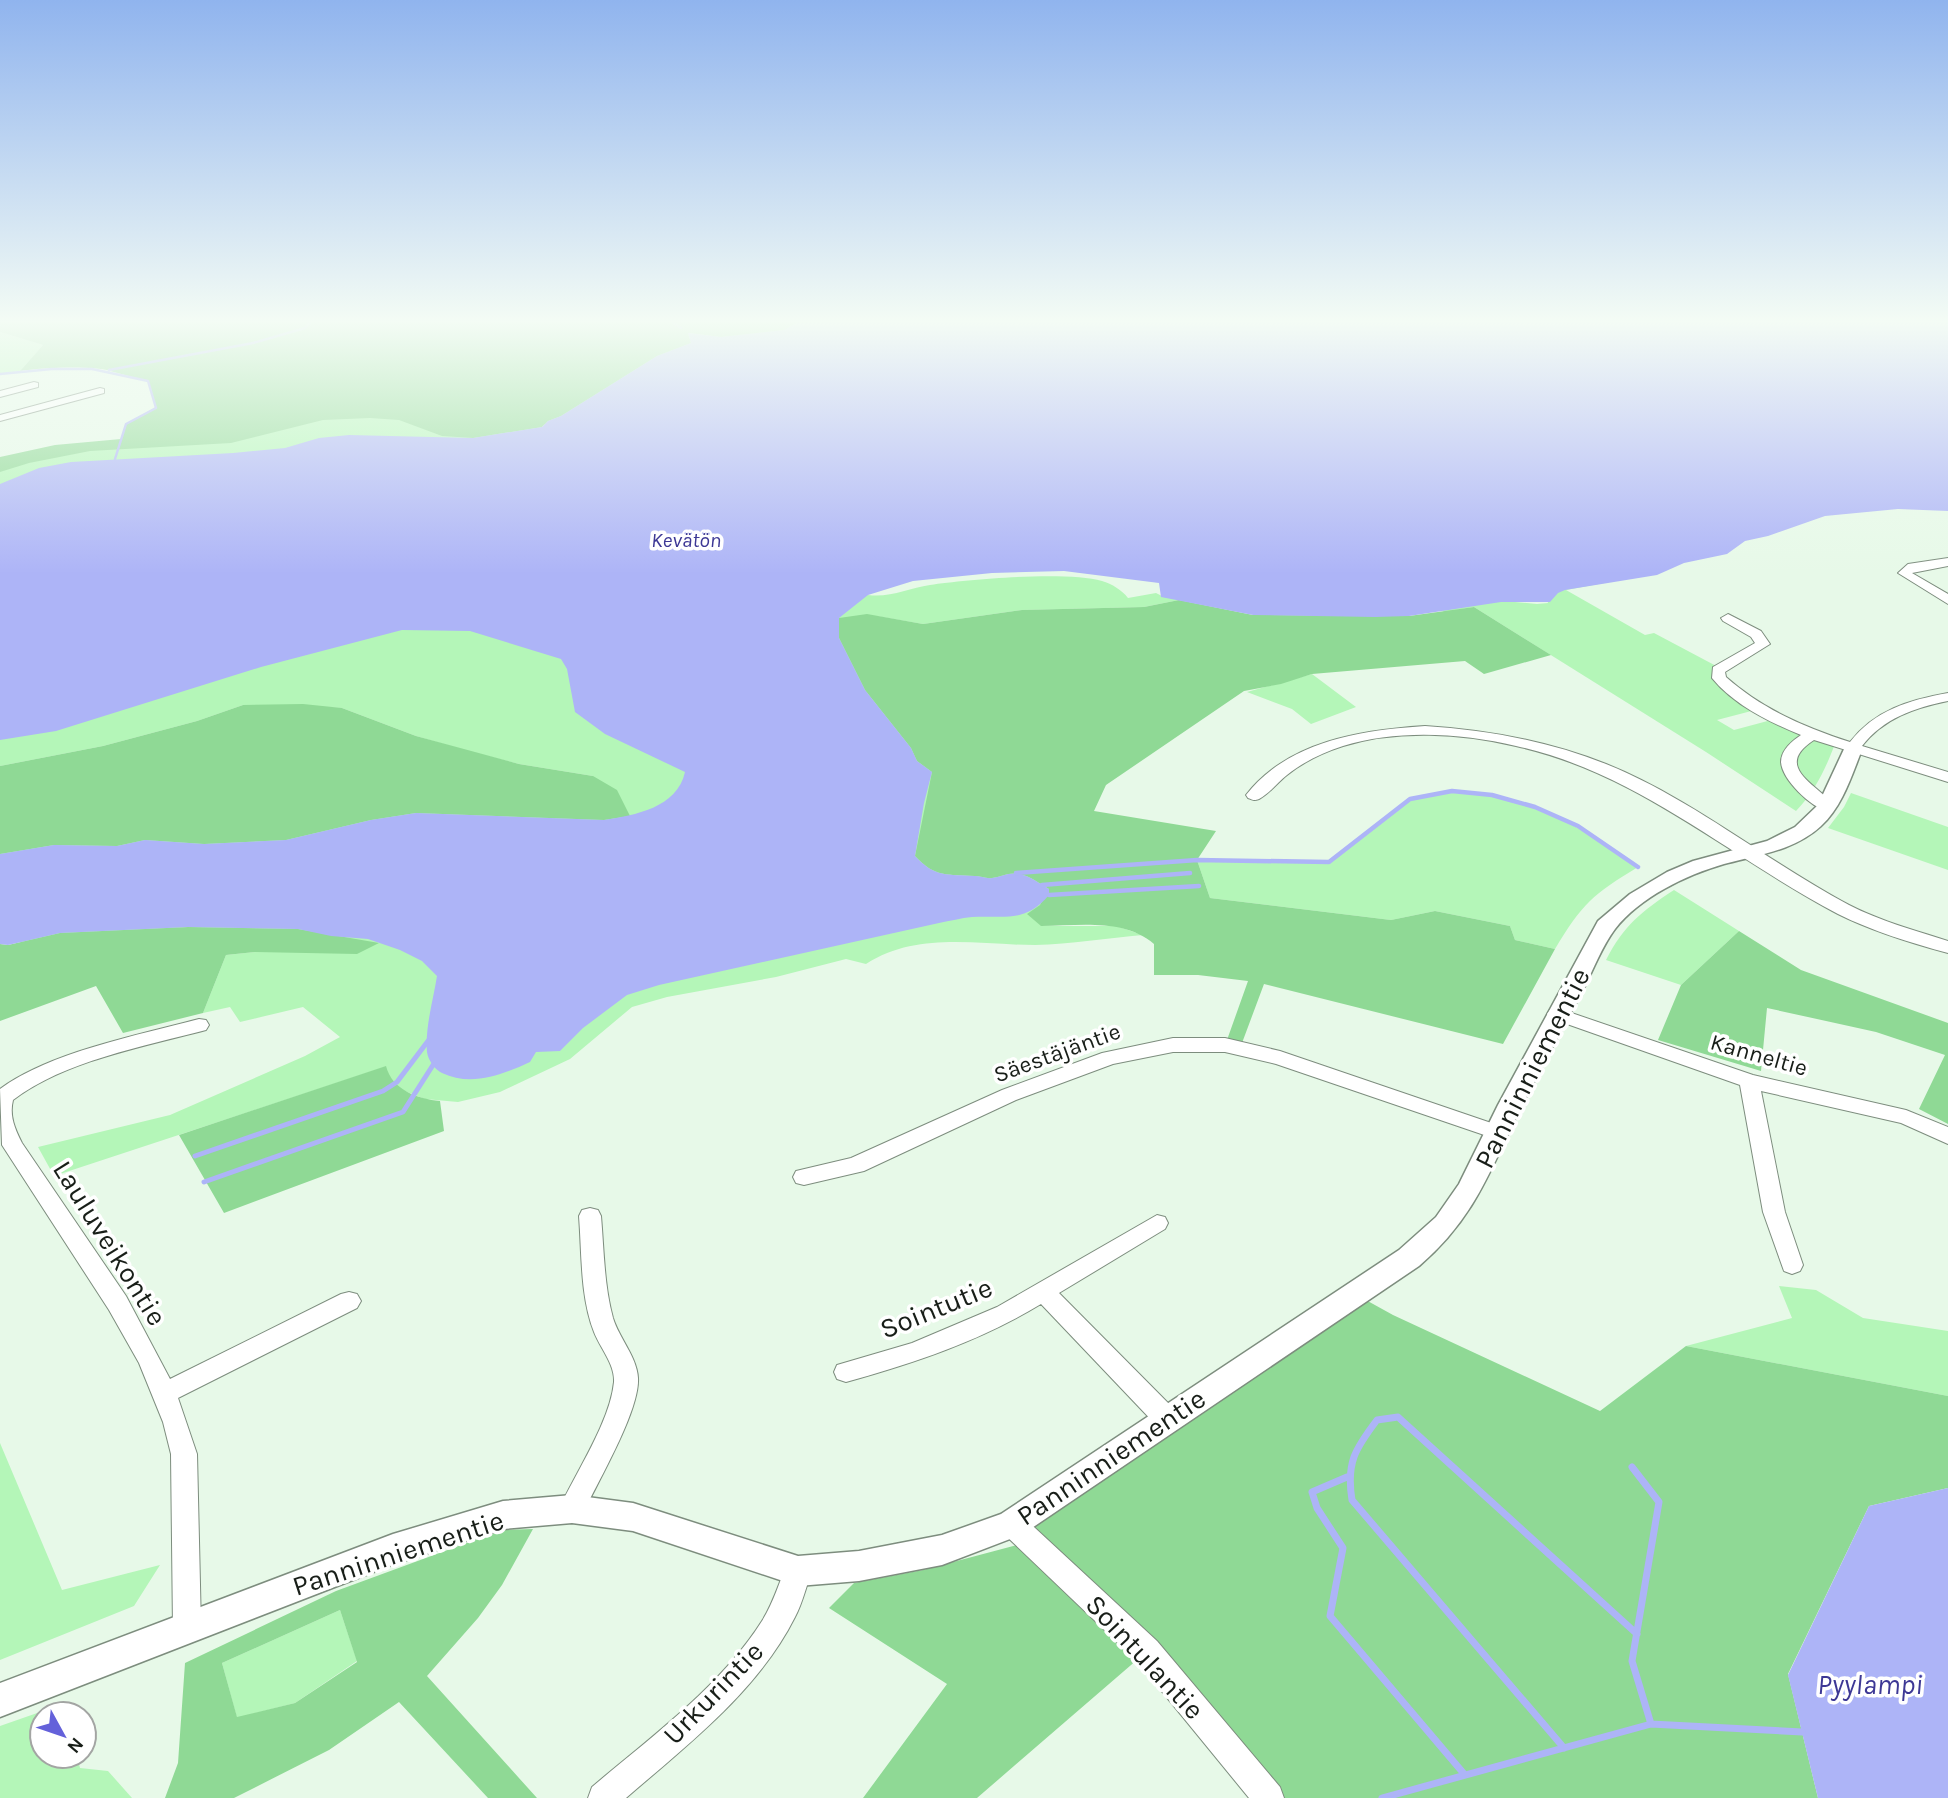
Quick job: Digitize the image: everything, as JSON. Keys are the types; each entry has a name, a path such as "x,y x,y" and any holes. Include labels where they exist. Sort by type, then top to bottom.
{"street":[{"path":"0,418 45,406"},
{"path":"1948,562 1912,566 1904,573 1948,600"},
{"path":"1728,618 1755,634 1763,644 1718,670 1719,678 1775,719 1813,734 1948,777"},
{"name":"Panninniementie","path":"0,1700 393,1549 503,1515 572,1509 633,1517 798,1571 859,1566 942,1550 1012,1524 1422,1248 1447,1225 1465,1200 1496,1132 1557,1014 1606,926 1623,907 1657,885 1700,865 1776,845 1814,823 1827,806 1854,747 1869,728 1904,707 1948,697"},
{"path":"1254,795 1301,758 1342,743 1383,734 1419,730 1470,733 1534,746 1603,769 1664,798 1845,911 1948,947"},
{"path":"1813,734 1793,747 1788,759 1790,772 1827,806"},
{"name":"Kanneltie","path":"1557,1014 1749,1081 1906,1117 1948,1136"},
{"name":"Lauluveikontie","path":"187,1628 184,1454 165,1393 97,1268 13,1145 2,1122 1,1106 6,1094 56,1069 199,1025"},
{"name":"Säestäjäntie","path":"804,1177 856,1165 1009,1095 1110,1058 1136,1050 1173,1045 1225,1045 1280,1058 1496,1132"},
{"path":"1749,1081 1774,1212 1792,1265"},
{"path":"572,1509 617,1410 626,1380 622,1363 605,1329 598,1296 590,1216"},
{"name":"Sointutie","path":"846,1372 904,1356 973,1329 1044,1292 1157,1223"},
{"path":"1044,1292 1167,1419"},
{"path":"165,1393 349,1301"},
{"name":"Sointulantie","path":"1012,1524 1147,1651 1269,1798"},
{"name":"Urkurintie","path":"603,1798 686,1724 751,1660 786,1606 798,1571"}],"green space":[{"path":"175,406 597,406 540,426 868,595 892,594 922,586 992,578 1042,576 1102,581 1123,592 1128,598 1156,593 1162,596 1216,582 1179,600 1144,607 1022,610 923,624 876,616 1118,725 1041,926 1116,926 1143,935 1035,945 927,943 906,947 866,964 846,959 776,977 667,997 632,1007 570,1059 500,1092 458,1102 425,1099 402,1090 388,1075 385,1067 54,1176 38,1147 170,1115 305,1056 340,1037 303,1007 240,1022 230,1007 203,1013 226,955 255,952 188,927 0,944 0,850 593,776 519,764 464,750 416,736 342,708 243,705 197,721 103,746 0,766 0,469 85,450 129,447"},
{"path":"577,406 542,427 473,438 442,436 399,420 323,420 231,443 90,451 29,463 0,472 0,457 55,445 121,439 126,424 156,407"},
{"path":"1637,577 1566,590 1645,635 1654,633 1720,668 1718,670 1759,709 1717,720 1734,730 1775,719 1836,741 1820,778 1796,811 1474,607 1444,612 1426,594 1537,604 1548,603 1544,590"},
{"path":"1179,600 1253,615 1409,616 1474,607 1551,655 1484,674 1465,661 1312,674 1281,684 1244,691 1106,785 1094,811 1216,831 1197,860 1210,898 1391,920 1435,911 1510,926 1515,940 1555,949 1503,1044 1264,984 1242,1043 1227,1040 1248,981 1198,975 1154,975 1154,944 1129,930 1100,925 1041,926 1027,914 1040,905 1049,889 1031,878 1015,874 990,878 942,874 929,868 915,856 932,772 917,761 911,748 865,690 839,638 839,618 867,614 923,624 1022,610 1144,607"},
{"path":"1312,674 1356,707 1311,724 1292,709 1247,692"},
{"path":"303,704 342,708 416,736 519,764 593,776 617,790 630,816 604,820 416,813 371,820 286,840 204,844 145,840 117,846 54,845 0,854 0,766 103,746 197,721 243,705"},
{"path":"1452,791 1505,799 1551,814 1638,867 1590,901 1555,949 1515,940 1510,926 1435,911 1391,920 1210,898 1197,860 1329,862 1410,799"},
{"path":"1851,793 1948,827 1948,870 1828,828"},
{"path":"1674,890 1739,931 1681,985 1606,960 1620,937 1635,920"},
{"path":"188,927 298,929 379,943 357,954 255,952 226,955 203,1013 123,1033 96,986 0,1021 0,944 8,945 60,933"},
{"path":"1739,931 1801,970 1948,1023 1948,1124 1919,1109 1945,1055 1876,1032 1767,1008 1761,1071 1658,1040 1681,985"},
{"path":"386,1066 394,1081 407,1092 440,1101 444,1131 224,1213 179,1135"},
{"path":"1779,1286 1816,1290 1863,1318 1948,1331 1948,1396 1686,1346 1792,1318"},
{"path":"1355,1294 1393,1315 1600,1411 1686,1346 1948,1396 1948,1488 1869,1506 1788,1674 1818,1798 1269,1798 1012,1524"},
{"path":"0,1443 62,1590 160,1565 134,1606 0,1660"},
{"path":"533,1529 502,1585 478,1618 427,1676 537,1798 488,1798 399,1702 329,1750 234,1798 165,1798 178,1763 185,1663 336,1591 502,1530","holes":["340,1610 357,1662 295,1703 237,1717 222,1663"]},
{"path":"1017,1545 1138,1659 977,1798 863,1798 947,1684 829,1608 854,1583 923,1570"},
{"path":"340,1610 357,1661 295,1703 237,1718 222,1663"},
{"path":"28,1716 28,1770 108,1771 132,1798 0,1798 0,1726"}],"water":[{"name":"Kevätön","path":"577,406 1948,406 1948,511 1898,509 1825,516 1745,541 1727,554 1684,563 1657,575 1565,590 1550,602 1501,602 1409,616 1253,615 1161,597 1159,583 1064,571 992,573 913,581 868,595 839,618 839,638 865,690 911,748 917,761 932,772 915,856 929,868 942,874 990,878 1023,875 1049,889 1049,895 1031,910 1014,916 956,920 659,985 627,995 583,1028 560,1051 536,1052 530,1062 486,1078 453,1077 434,1067 428,1055 427,1043 437,976 422,961 368,939 331,936 298,929 188,927 60,933 8,945 0,944 0,854 54,845 117,846 145,840 204,844 286,840 371,820 416,813 604,820 653,808 673,794 685,772 605,734 575,712 567,669 561,659 470,631 402,630 261,667 56,731 0,740 0,484 39,468 71,462 285,448 319,438 349,435 473,438 542,427 548,421"},
{"name":"Pyylampi","path":"1948,1488 1948,1798 1818,1798 1788,1675 1869,1506"}],"waterway":[{"path":"115,459 126,424 156,408 155,406"},
{"path":"1016,873 1197,860 1329,862 1410,799 1452,791 1492,795 1535,807 1578,826 1638,867"},
{"path":"1042,885 1190,873"},
{"path":"1049,895 1199,886"},
{"path":"195,1156 383,1091 397,1082 428,1041"},
{"path":"204,1182 403,1112 433,1065"},
{"path":"1564,1748 1352,1500 1351,1466 1358,1448 1377,1420 1398,1417 1637,1634"},
{"path":"1632,1467 1659,1502 1637,1634"},
{"path":"1347,1477 1312,1492 1317,1508 1343,1548 1330,1616 1465,1775"},
{"path":"1637,1634 1632,1661 1651,1724"},
{"path":"1564,1748 1651,1724"},
{"path":"1651,1724 1802,1732"},
{"path":"1382,1798 1564,1748"}]}
